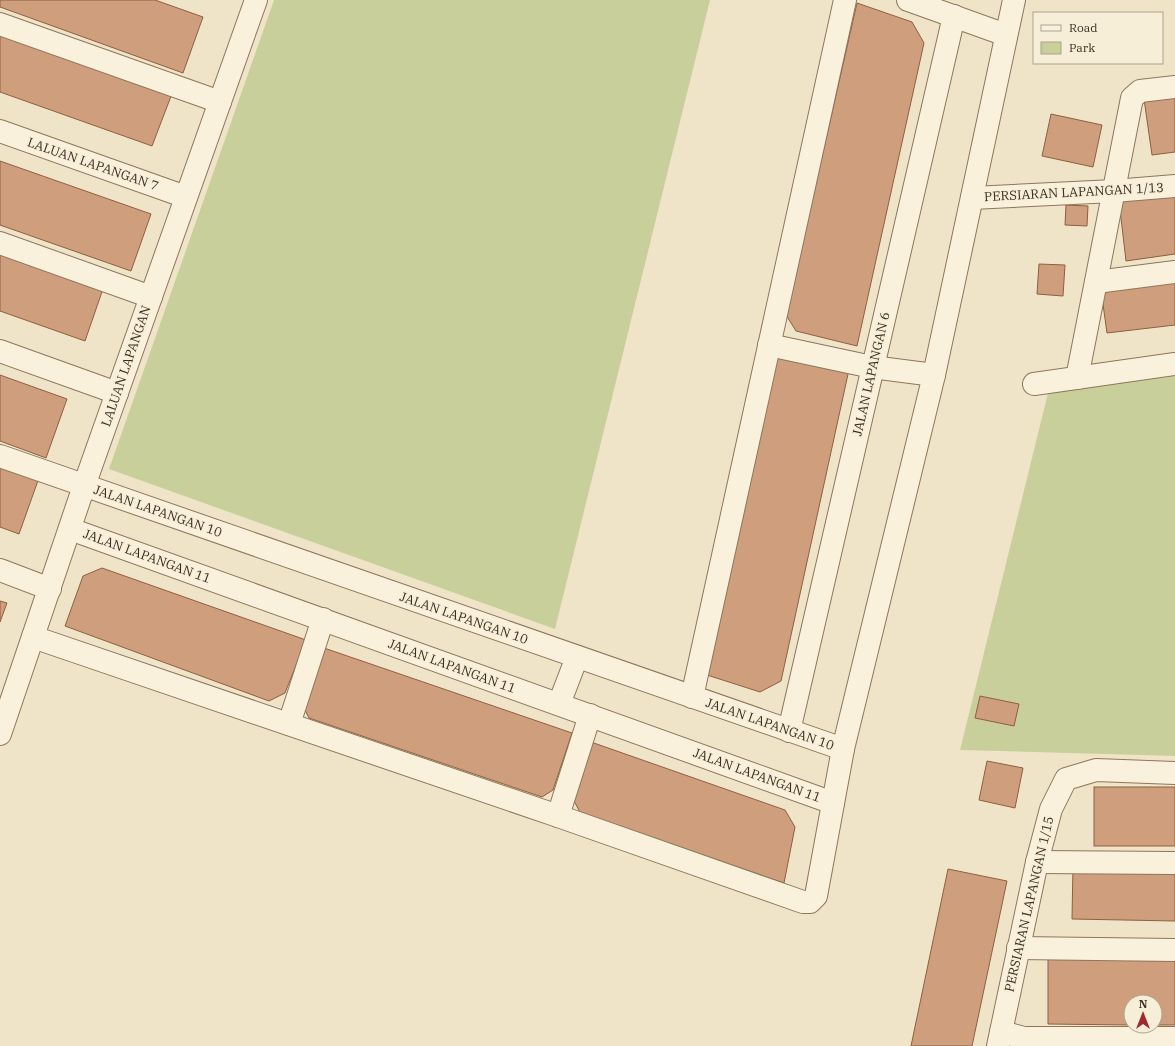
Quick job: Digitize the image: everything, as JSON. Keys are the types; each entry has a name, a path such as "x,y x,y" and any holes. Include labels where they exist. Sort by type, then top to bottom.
{"street":[{"path":"692,697 845,0"},
{"path":"908,0 1006,35"},
{"path":"33,637 558,816 803,902 810,902 816,896 843,749 934,375 1014,0"},
{"name":"LALUAN LAPANGAN","path":"0,734 84,486 220,102 249,2"},
{"name":"JALAN LAPANGAN 6","path":"789,731 954,16"},
{"path":"0,24 220,102"},
{"path":"1077,378 1132,98 1140,91 1175,87"},
{"name":"LALUAN LAPANGAN 7","path":"0,131 186,197"},
{"name":"PERSIARAN LAPANGAN 1/13","path":"972,198 1114,192 1175,186"},
{"path":"0,244 151,297"},
{"path":"1096,282 1175,272"},
{"path":"769,345 872,367 934,375"},
{"path":"0,351 117,393"},
{"path":"1034,384 1175,364"},
{"name":"JALAN LAPANGAN 10","path":"0,456 843,749"},
{"name":"JALAN LAPANGAN 11","path":"70,529 833,802"},
{"path":"0,570 50,589"},
{"path":"289,724 323,619"},
{"path":"559,704 577,657"},
{"path":"558,816 590,715"},
{"name":"PERSIARAN LAPANGAN 1/15","path":"999,1039 1037,862 1051,809 1066,779 1096,770 1175,772"},
{"path":"1037,862 1175,863"},
{"path":"1018,948 1175,950"},
{"path":"999,1039 1175,1038"}],"green space":[{"path":"274,0 710,0 555,629 109,469"},
{"path":"1175,374 1175,756 960,750 1048,393"}],"building":[{"path":"0,0 155,0 203,17 183,73 0,7"},
{"path":"857,3 912,22 924,43 857,346 796,331 786,315"},
{"path":"0,28 173,91 152,146 0,92"},
{"path":"1175,95 1175,152 1152,155 1144,99"},
{"path":"1051,114 1102,125 1093,167 1042,156"},
{"path":"0,161 151,214 131,271 0,225"},
{"path":"1175,193 1175,254 1126,261 1119,201"},
{"path":"1066,205 1088,206 1087,226 1065,225"},
{"path":"0,246 105,283 85,341 0,311"},
{"path":"1039,264 1065,265 1063,296 1037,294"},
{"path":"1175,274 1175,325 1107,333 1100,283"},
{"path":"789,350 850,365 781,681 760,692 707,675 776,358"},
{"path":"0,375 67,399 46,458 0,441"},
{"path":"0,461 40,475 19,534 0,527"},
{"path":"102,568 306,640 285,693 269,701 65,626 83,576"},
{"path":"0,601 7,603 0,622"},
{"path":"324,648 572,733 553,790 542,797 309,718 302,704"},
{"path":"980,696 1019,704 1014,726 975,718"},
{"path":"591,742 785,810 795,827 784,883 581,814 574,801"},
{"path":"987,761 1023,768 1015,808 979,800"},
{"path":"1094,787 1175,787 1175,846 1094,846"},
{"path":"1073,865 1175,866 1175,921 1072,919"},
{"path":"948,869 1007,881 972,1046 911,1046"},
{"path":"1048,959 1175,960 1175,1025 1163,1025 1163,994 1123,994 1123,1025 1048,1024"}]}
